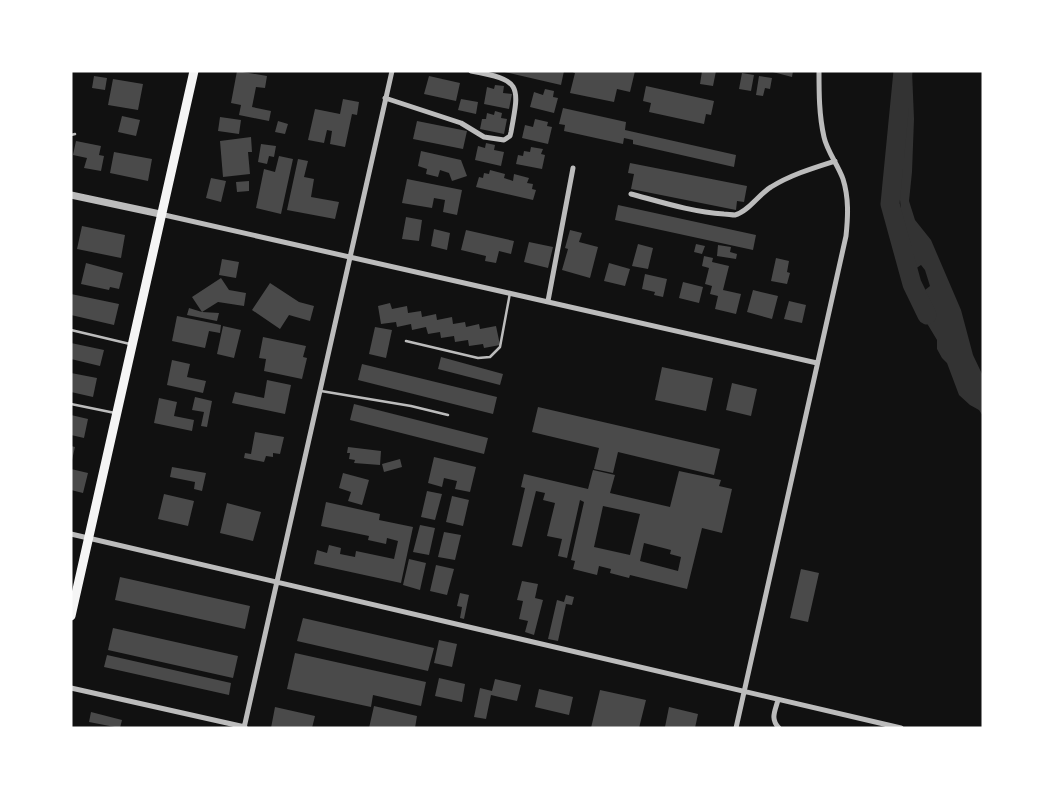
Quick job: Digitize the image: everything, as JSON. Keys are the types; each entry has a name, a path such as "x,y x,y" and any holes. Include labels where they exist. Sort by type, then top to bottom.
{"highway":[{"path":"71,616 160,214 194,71"}],"street":[{"path":"71,688 244,727 392,71"},
{"path":"385,98 461,123 484,136 504,140 510,136 511,132 517,101 514,89 510,82 499,76 472,71"},
{"path":"736,728 846,236 847,195 842,178 824,138 819,105 818,71"},
{"path":"631,194 685,208 735,215 746,209 770,187 804,171 835,161"},
{"path":"548,301 573,168"},
{"path":"71,194 818,363"},
{"path":"71,534 901,728"},
{"path":"778,700 773,715 774,721 779,728"}],"lane":[{"path":"71,135 75,134"},
{"path":"406,341 478,358 490,358 500,347 510,293"},
{"path":"71,330 132,344"},
{"path":"320,391 411,406 448,415"},
{"path":"71,404 116,414"}],"shaded area":[{"path":"899,71 912,71 914,119 909,201 915,220 931,240 961,310 973,355 983,376 983,416 979,410 959,395 947,363 937,349 937,340 916,305 914,296 919,289 925,290 930,286 925,270 921,265 912,271 911,267 903,263 897,246 896,235 902,221 898,179 903,156 904,129 902,114 896,103 893,91"}],"building":[{"path":"237,71 267,76 265,88 256,87 252,107 271,111 269,121 239,115 241,105 231,103"},
{"path":"500,71 564,71 561,85"},
{"path":"570,71 635,71 630,92 617,89 614,102 570,93 575,73"},
{"path":"702,71 716,71 713,86 700,84"},
{"path":"769,71 793,71 792,77"},
{"path":"742,73 754,75 751,91 739,89"},
{"path":"94,76 107,78 105,90 92,88"},
{"path":"429,76 460,83 456,101 424,94"},
{"path":"759,76 772,78 770,89 765,88 763,96 756,95"},
{"path":"113,79 143,84 138,110 108,105"},
{"path":"495,85 504,86 503,93 512,94 509,109 484,104 487,87 494,89"},
{"path":"646,86 714,101 711,115 706,114 704,124 649,112 651,103 643,101"},
{"path":"545,89 554,91 553,97 558,98 554,113 530,107 534,92 543,95"},
{"path":"343,99 359,102 357,115 352,114 345,147 330,144 332,131 327,130 324,143 308,140 315,109 340,114"},
{"path":"461,99 478,102 476,114 458,110"},
{"path":"563,108 626,122 625,130 736,155 734,167 633,144 633,140 624,138 623,144 564,131 565,125 559,124"},
{"path":"495,111 502,113 501,118 507,119 504,134 480,129 482,119 486,119 487,113 494,115"},
{"path":"122,116 140,120 136,136 118,132"},
{"path":"220,117 241,120 239,134 218,131"},
{"path":"535,119 548,122 547,126 552,127 548,144 522,138 525,125 533,127"},
{"path":"278,121 288,124 285,134 275,132"},
{"path":"417,121 467,131 463,149 413,139"},
{"path":"251,137 252,152 248,152 250,174 223,177 220,141"},
{"path":"76,141 101,146 99,155 104,156 101,171 84,168 87,158 73,155"},
{"path":"486,143 495,145 494,150 504,152 501,166 475,160 478,146 485,148"},
{"path":"261,144 276,146 274,157 269,156 267,164 258,162"},
{"path":"531,147 543,149 541,154 545,155 542,169 516,164 518,155 523,156 524,151 530,152"},
{"path":"421,151 461,160 467,176 452,181 449,173 440,170 438,177 426,174 427,169 418,166"},
{"path":"114,152 152,159 148,181 110,173"},
{"path":"279,156 293,159 281,214 256,208 264,169 275,172"},
{"path":"298,159 308,161 304,177 314,179 311,197 339,202 335,219 287,210"},
{"path":"630,163 747,186 744,202 737,201 736,210 631,189 634,174 628,173"},
{"path":"490,170 505,174 504,178 513,181 514,174 529,178 527,183 533,184 532,189 536,190 533,200 476,187 479,177 483,178 484,173 489,174"},
{"path":"211,178 226,181 221,202 206,198"},
{"path":"407,179 462,190 457,215 443,212 445,200 434,198 432,208 402,203"},
{"path":"249,181 249,191 237,192 236,182"},
{"path":"618,205 756,235 753,250 615,220"},
{"path":"406,217 422,220 419,241 402,239"},
{"path":"82,226 125,235 121,258 77,249"},
{"path":"434,229 450,233 447,250 431,246"},
{"path":"466,230 514,241 511,254 499,251 496,263 485,261 486,256 461,250"},
{"path":"570,230 582,233 579,242 598,247 590,278 562,270 568,249 565,248"},
{"path":"529,242 553,247 548,268 524,262"},
{"path":"638,244 653,248 648,269 632,266"},
{"path":"696,244 705,246 702,254 694,252"},
{"path":"718,245 731,247 730,252 737,254 736,259 717,256"},
{"path":"704,256 713,258 712,262 729,266 723,290 741,294 736,314 715,309 718,296 710,294 712,286 705,284 709,268 702,266"},
{"path":"776,258 789,261 787,272 790,273 787,284 771,281"},
{"path":"222,259 239,262 236,278 219,275"},
{"path":"86,263 123,273 119,289 110,287 109,290 81,284"},
{"path":"609,263 630,269 625,286 604,281"},
{"path":"645,274 667,279 663,297 654,295 655,292 642,289"},
{"path":"221,278 229,290 246,293 244,306 218,302 202,312 192,297"},
{"path":"683,282 703,287 699,303 679,298"},
{"path":"270,283 299,302 314,306 310,321 289,315 280,329 252,310"},
{"path":"753,290 778,296 772,319 747,312"},
{"path":"71,294 119,304 114,325 71,315"},
{"path":"789,301 806,305 802,323 784,319"},
{"path":"390,303 392,309 407,306 408,313 421,311 422,317 436,314 437,320 452,317 453,324 465,322 466,327 479,324 480,329 496,326 500,345 484,348 483,344 469,346 468,340 455,342 454,336 441,338 440,332 428,334 426,327 412,330 411,324 397,327 396,322 381,324 378,306"},
{"path":"189,308 202,312 219,313 217,321 187,315"},
{"path":"177,316 221,325 220,333 209,331 205,348 172,341"},
{"path":"223,326 241,330 234,358 217,354"},
{"path":"375,327 392,330 386,358 369,354"},
{"path":"263,337 306,346 303,357 307,358 302,379 264,371 266,359 259,358"},
{"path":"71,343 104,350 100,366 71,359"},
{"path":"441,357 503,374 500,385 438,369"},
{"path":"172,360 190,364 187,377 206,381 203,393 167,385"},
{"path":"362,364 497,397 493,414 358,380"},
{"path":"662,367 713,378 706,411 655,400"},
{"path":"71,373 97,378 93,397 71,392"},
{"path":"267,380 291,385 285,414 232,403 235,392 264,398"},
{"path":"732,383 757,389 751,416 726,410"},
{"path":"195,397 212,401 207,427 201,426 204,412 192,410"},
{"path":"159,398 177,402 174,416 194,420 192,431 154,423"},
{"path":"354,404 488,438 484,454 350,420"},
{"path":"538,407 720,449 714,475 618,452 613,473 594,469 599,448 532,432"},
{"path":"71,415 88,419 84,438 71,435"},
{"path":"255,432 284,437 280,454 273,453 273,457 266,456 264,462 244,458 245,453 251,454"},
{"path":"71,446 75,447 72,460 71,460"},
{"path":"348,447 381,451 380,465 354,463 355,460 349,459"},
{"path":"434,457 476,467 470,492 455,489 457,481 444,478 442,487 428,483"},
{"path":"400,459 402,467 384,472 382,464"},
{"path":"172,467 206,473 202,491 194,489 195,482 170,477"},
{"path":"71,469 88,473 83,493 71,490"},
{"path":"593,470 615,475 610,493 670,507 679,471 721,480 719,486 732,489 722,533 702,528 687,589 630,575 629,578 610,573 611,569 599,566 597,575 573,569 575,561 571,560 584,502 580,500 567,558 558,556 562,539 547,536 555,503 543,500 545,493 536,491 522,547 512,545 525,488 521,487 524,474 588,489","holes":["603,506 640,514 630,555 594,547","644,543 671,550 670,554 681,557 678,571 640,561"]},
{"path":"343,473 369,480 362,505 348,501 351,492 339,488"},
{"path":"427,491 442,494 435,520 421,517"},
{"path":"164,494 194,501 188,526 158,519"},
{"path":"452,496 469,500 463,526 446,522"},
{"path":"326,502 380,514 379,520 413,527 401,583 314,564 317,550 327,553 329,545 341,548 340,554 355,557 356,551 394,559 398,541 387,538 386,544 368,540 369,536 321,526"},
{"path":"227,503 261,512 253,541 220,533"},
{"path":"420,525 435,528 429,555 413,552"},
{"path":"444,532 461,535 455,560 438,557"},
{"path":"409,559 426,563 420,590 403,585"},
{"path":"436,565 454,569 447,595 430,591"},
{"path":"801,569 819,573 808,622 790,618"},
{"path":"120,577 250,606 245,629 115,600"},
{"path":"522,581 538,584 535,598 543,600 534,635 525,632 528,621 519,619 523,601 517,600"},
{"path":"460,593 469,595 464,619 460,618 462,607 457,606"},
{"path":"566,595 574,597 572,605 566,604 558,641 548,639 557,600 564,602"},
{"path":"303,618 434,648 428,671 297,641"},
{"path":"113,628 238,656 233,678 108,650"},
{"path":"439,640 457,644 452,667 434,663"},
{"path":"295,653 426,682 421,706 373,695 371,707 287,689"},
{"path":"107,655 231,683 229,695 104,667"},
{"path":"439,678 465,684 462,702 435,696"},
{"path":"495,679 521,685 517,701 491,695 486,719 474,717 480,688 492,691"},
{"path":"539,689 573,697 569,715 535,707"},
{"path":"600,690 646,700 639,728 591,728"},
{"path":"374,706 417,716 415,728 369,728"},
{"path":"275,707 315,716 312,728 271,728"},
{"path":"669,707 698,714 695,728 665,727"},
{"path":"91,712 122,720 120,728 89,722"}],"waterway":[{"path":"903,71 890,204 912,284 927,315"}]}
